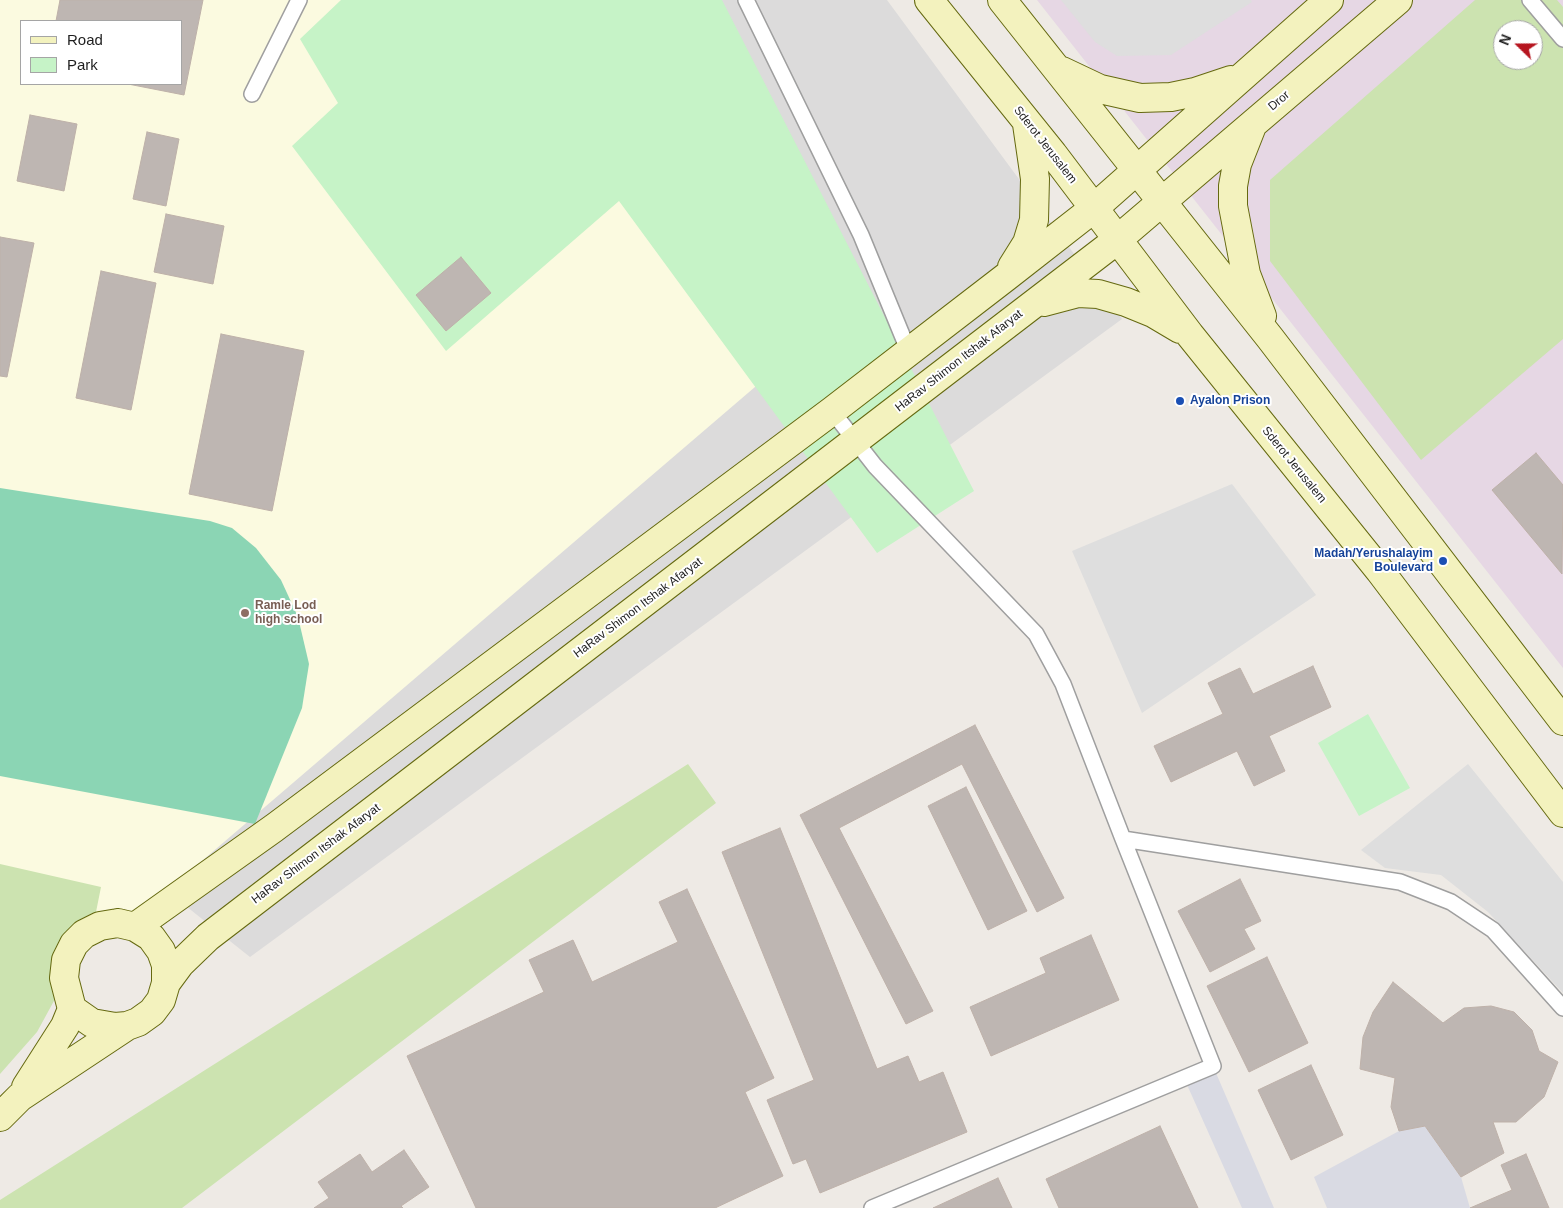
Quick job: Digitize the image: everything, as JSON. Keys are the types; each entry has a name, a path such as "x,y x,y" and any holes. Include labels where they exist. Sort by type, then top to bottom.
{"street":[{"name":"Sderot Jerusalem","path":"929,0 1027,122 1190,335 1380,571 1563,813"},
{"path":"1002,0 1270,338 1563,721"},
{"path":"135,927 274,828 832,411 1006,277 1137,170 1329,0"},
{"name":"Dror","path":"1162,204 1256,120 1398,0"},
{"path":"1055,66 1070,76 1100,89 1140,98 1171,97 1195,92 1231,80 1248,71"},
{"path":"1256,120 1237,164 1233,186 1233,206 1246,274 1270,338"},
{"path":"1006,277 1027,243 1034,220 1035,179 1027,122"},
{"name":"HaRav Shimon Itshak Afaryat","path":"166,983 180,964 208,937 1118,240 1162,204"},
{"path":"1029,308 1078,294 1098,294 1126,302 1152,313 1190,335"},
{"path":"0,1117 20,1097 127,1026 138,1022 153,1010 160,1000 166,983 166,965 161,951 150,937 135,927 118,923 100,926 84,934 74,944 66,960 64,978 72,1009 65,1026 20,1097"},
{"path":"72,1009 92,1023 115,1027 127,1026"}],"lane":[{"path":"252,94 299,0"},
{"path":"746,0 861,235 909,352"},
{"path":"1530,0 1563,39"},
{"path":"832,411 875,466 1036,634 1063,684 1122,839 1213,1066 872,1208"},
{"path":"1122,839 1400,882 1451,902 1493,930 1563,1008"}],"shaded area":[{"name":"Ramle Lod high school","path":"0,0 887,0 1122,319 250,957 70,814"},
{"name":"Ramle Lod high school","path":"0,0 647,0 839,315 140,914 87,915 0,911"},
{"path":"1037,0 1563,0 1563,668"},
{"path":"1061,0 1251,0 1252,2 1171,55 1117,56 1095,42"},
{"path":"1232,484 1316,595 1142,713 1072,551"},
{"path":"1468,764 1563,882 1563,993 1488,912 1441,875 1385,868 1361,850"},
{"path":"1213,1066 1274,1208 1242,1208 1184,1078"},
{"path":"1425,1126 1461,1177 1470,1208 1327,1208 1314,1177 1399,1131"}],"green space":[{"path":"341,0 722,0 974,491 877,553 619,201 446,351 292,146 338,103 300,39"},
{"path":"1475,0 1557,0 1563,7 1563,339 1421,460 1270,261 1270,180"},
{"path":"0,488 210,521 232,528 256,548 281,580 298,617 309,664 302,708 255,824 0,776"},
{"path":"1368,714 1410,788 1359,816 1318,743"},
{"path":"688,764 716,803 182,1208 0,1208 0,1200"},
{"path":"0,864 101,887 96,912 57,947 52,972 55,999 37,1032 0,1074"}],"building":[{"path":"60,0 203,0 184,95 133,85 182,85 182,20 56,20"},
{"path":"30,115 77,124 64,191 17,181"},
{"path":"147,132 179,139 166,206 133,199"},
{"path":"166,214 224,226 213,284 154,272"},
{"path":"0,237 34,243 7,377 0,376"},
{"path":"461,257 491,293 446,331 416,295"},
{"path":"101,271 156,283 131,410 76,398"},
{"path":"221,334 304,351 272,511 189,494"},
{"path":"1536,453 1563,485 1562,574 1492,490"},
{"path":"1313,666 1331,707 1269,736 1285,771 1254,786 1237,751 1171,782 1154,746 1223,714 1208,683 1240,668 1253,694"},
{"path":"975,725 1064,898 1037,912 962,764 839,828 933,1011 906,1024 800,815"},
{"path":"966,787 1027,911 988,930 928,806"},
{"path":"780,828 877,1069 908,1056 919,1082 943,1072 967,1132 820,1193 806,1159 793,1164 767,1100 814,1080 722,852"},
{"path":"1240,879 1261,921 1244,929 1255,949 1210,972 1178,911"},
{"path":"687,889 774,1078 745,1092 783,1176 715,1208 476,1208 407,1056 544,992 529,960 573,940 592,982 678,942 659,902"},
{"path":"1091,935 1119,1000 991,1056 970,1007 1046,973 1040,958"},
{"path":"1267,957 1308,1043 1249,1072 1207,986"},
{"path":"1393,982 1443,1023 1464,1008 1491,1006 1514,1012 1532,1030 1539,1051 1558,1062 1544,1097 1516,1122 1493,1122 1504,1153 1461,1177 1425,1126 1399,1131 1391,1107 1395,1078 1360,1069 1363,1037 1373,1012"},
{"path":"1311,1065 1343,1135 1291,1160 1258,1090"},
{"path":"1160,1126 1198,1208 1059,1208 1046,1179"},
{"path":"404,1150 429,1187 401,1206 403,1208 314,1208 329,1198 318,1182 360,1154 372,1172"},
{"path":"1526,1154 1549,1208 1470,1208 1512,1190 1501,1165"},
{"path":"998,1178 1012,1208 933,1208"}],"place":[{"name":"Ayalon Prison","path":"1180,401"},
{"name":"Madah/Yerushalayim Boulevard","path":"1443,561"},
{"name":"Ramle Lod high school","path":"245,613"}]}
